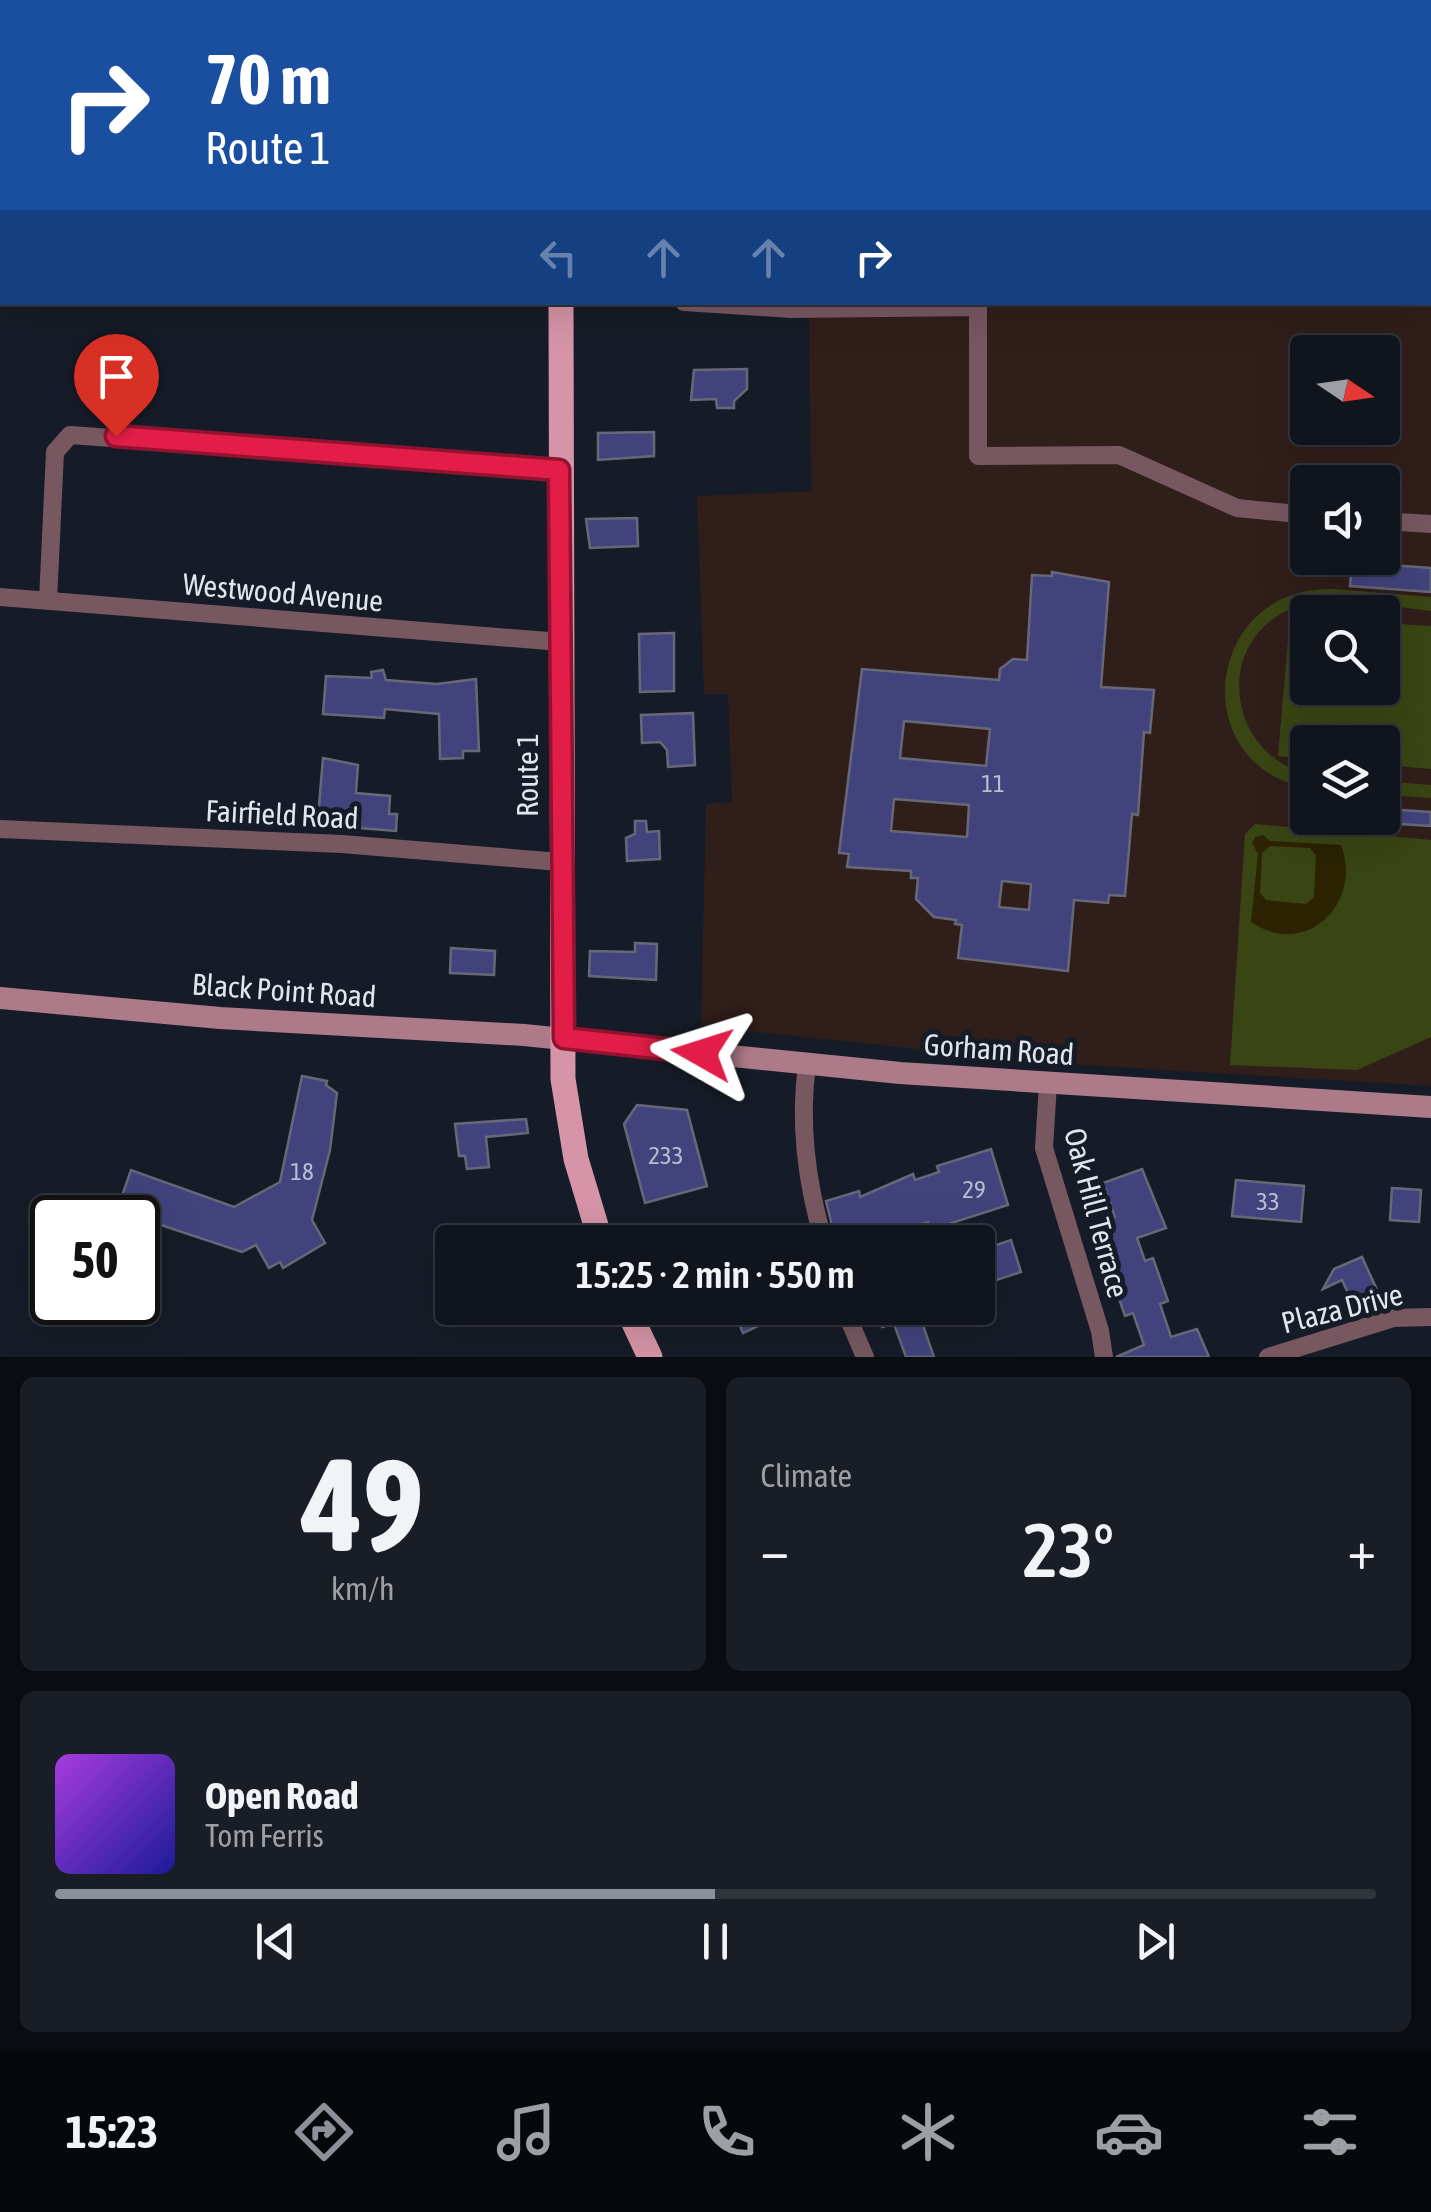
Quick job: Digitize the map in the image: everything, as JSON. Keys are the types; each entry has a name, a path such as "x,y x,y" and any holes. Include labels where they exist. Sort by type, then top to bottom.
{"main road":[{"name":"Route 1","path":"561,305 560,862 566,1107 597,1225"},
{"name":"Black Point Road","path":"0,998 220,1018 564,1038"},
{"name":"Gorham Road","path":"564,1038 1048,1084 1431,1107"},
{"path":"635,1325 650,1357"}],"street":[{"path":"730,305 791,309 941,305"},
{"path":"978,305 978,456 1119,455 1237,508 1290,512"},
{"path":"48,601 54,461 62,439 80,434 559,470"},
{"path":"1400,521 1431,524"},
{"name":"Westwood Avenue","path":"0,597 561,642"},
{"name":"Fairfield Road","path":"0,829 342,844 560,862"},
{"path":"807,1064 802,1104 809,1181 820,1225"},
{"name":"Oak Hill Terrace","path":"1048,1084 1044,1148 1095,1314 1104,1357"},
{"name":"Plaza Drive","path":"1268,1357 1394,1318 1431,1317"},
{"path":"851,1325 865,1357"}],"shaded area":[{"path":"809,305 1431,305 1431,1086 1050,1063 701,1026 706,804 732,802 728,694 704,694 697,496 811,491"}],"green space":[{"path":"1333,589 1431,597 1431,611 1400,607 1400,595 1296,595"},
{"path":"1290,596 1290,610 1267,624 1250,645 1241,669 1240,696 1246,721 1260,744 1290,766 1290,781 1268,772 1241,746 1227,714 1226,678 1236,644 1258,615"},
{"path":"1290,616 1290,705 1400,705 1400,624 1431,626 1431,769 1400,766 1400,725 1290,725 1290,757 1278,756"},
{"path":"1400,782 1431,785 1431,798 1400,796"},
{"path":"1255,824 1290,827 1290,835 1376,835 1431,840 1431,1037 1357,1070 1230,1065 1245,834"}],"sand":[{"path":"1255,837 1341,845 1346,866 1344,886 1325,919 1292,934 1272,932 1251,922 1258,854 1252,843","holes":["1270,846 1310,848 1316,856 1314,897 1306,904 1266,900 1260,893 1262,853"]}],"building":[{"path":"747,369 747,389 734,401 734,408 717,408 716,399 691,400 694,370"},
{"path":"654,432 654,456 598,460 598,433"},
{"path":"637,518 638,546 590,548 586,519"},
{"path":"1400,566 1431,568 1431,592 1350,586 1351,575 1400,575"},
{"path":"1052,572 1109,582 1101,687 1154,690 1150,733 1144,732 1138,815 1132,814 1125,896 1109,895 1108,903 1074,900 1068,971 958,958 962,925 955,924 956,920 934,917 916,899 918,878 911,878 911,871 847,867 849,854 839,853 862,669 999,680 1000,669 1013,659 1027,660 1032,575 1052,576","holes":["904,721 990,729 986,766 900,758","894,799 969,805 967,837 891,831","1002,881 1031,884 1029,910 999,907"]},
{"path":"674,633 674,691 640,692 639,634"},
{"path":"383,670 386,680 437,684 476,679 479,751 463,751 463,758 440,759 439,714 385,709 384,718 323,714 326,676 372,678 371,672"},
{"path":"693,713 695,765 668,767 667,750 660,742 642,743 641,715"},
{"path":"323,758 358,765 356,793 390,796 389,814 397,814 396,831 334,826 334,818 318,817"},
{"path":"1401,810 1431,812 1431,826 1400,824"},
{"path":"635,821 646,821 647,832 659,831 660,859 627,861 626,838 635,834"},
{"path":"635,943 657,944 656,980 589,976 590,951 635,952"},
{"path":"451,948 495,951 494,975 450,973"},
{"path":"302,1076 327,1081 326,1085 337,1093 330,1150 312,1220 325,1243 283,1268 280,1262 269,1268 256,1245 242,1252 160,1225 160,1195 123,1193 131,1170 234,1207 280,1182"},
{"path":"637,1105 687,1110 707,1186 645,1203 624,1124"},
{"path":"526,1119 528,1133 486,1137 489,1167 467,1169 465,1156 459,1156 455,1124"},
{"path":"991,1149 1008,1205 946,1225 832,1225 826,1201 859,1191 860,1197 913,1174 915,1180 939,1172 937,1166"},
{"path":"1142,1169 1166,1228 1137,1238 1145,1261 1153,1258 1168,1301 1160,1304 1171,1337 1197,1329 1209,1357 1116,1357 1144,1345 1133,1313 1125,1316 1110,1273 1118,1271 1107,1238 1096,1241 1091,1226 1115,1217 1103,1183"},
{"path":"1236,1180 1304,1186 1301,1222 1232,1216"},
{"path":"1392,1188 1421,1190 1419,1222 1390,1220"},
{"path":"1011,1240 1021,1272 995,1280 995,1245"},
{"path":"1362,1257 1378,1292 1353,1304 1342,1280 1323,1289 1334,1269"},
{"path":"739,1325 761,1325 743,1333"},
{"path":"894,1325 923,1325 934,1357 906,1357"}],"route":[{"path":"116,436 559,470 564,1038 702,1053"}]}
